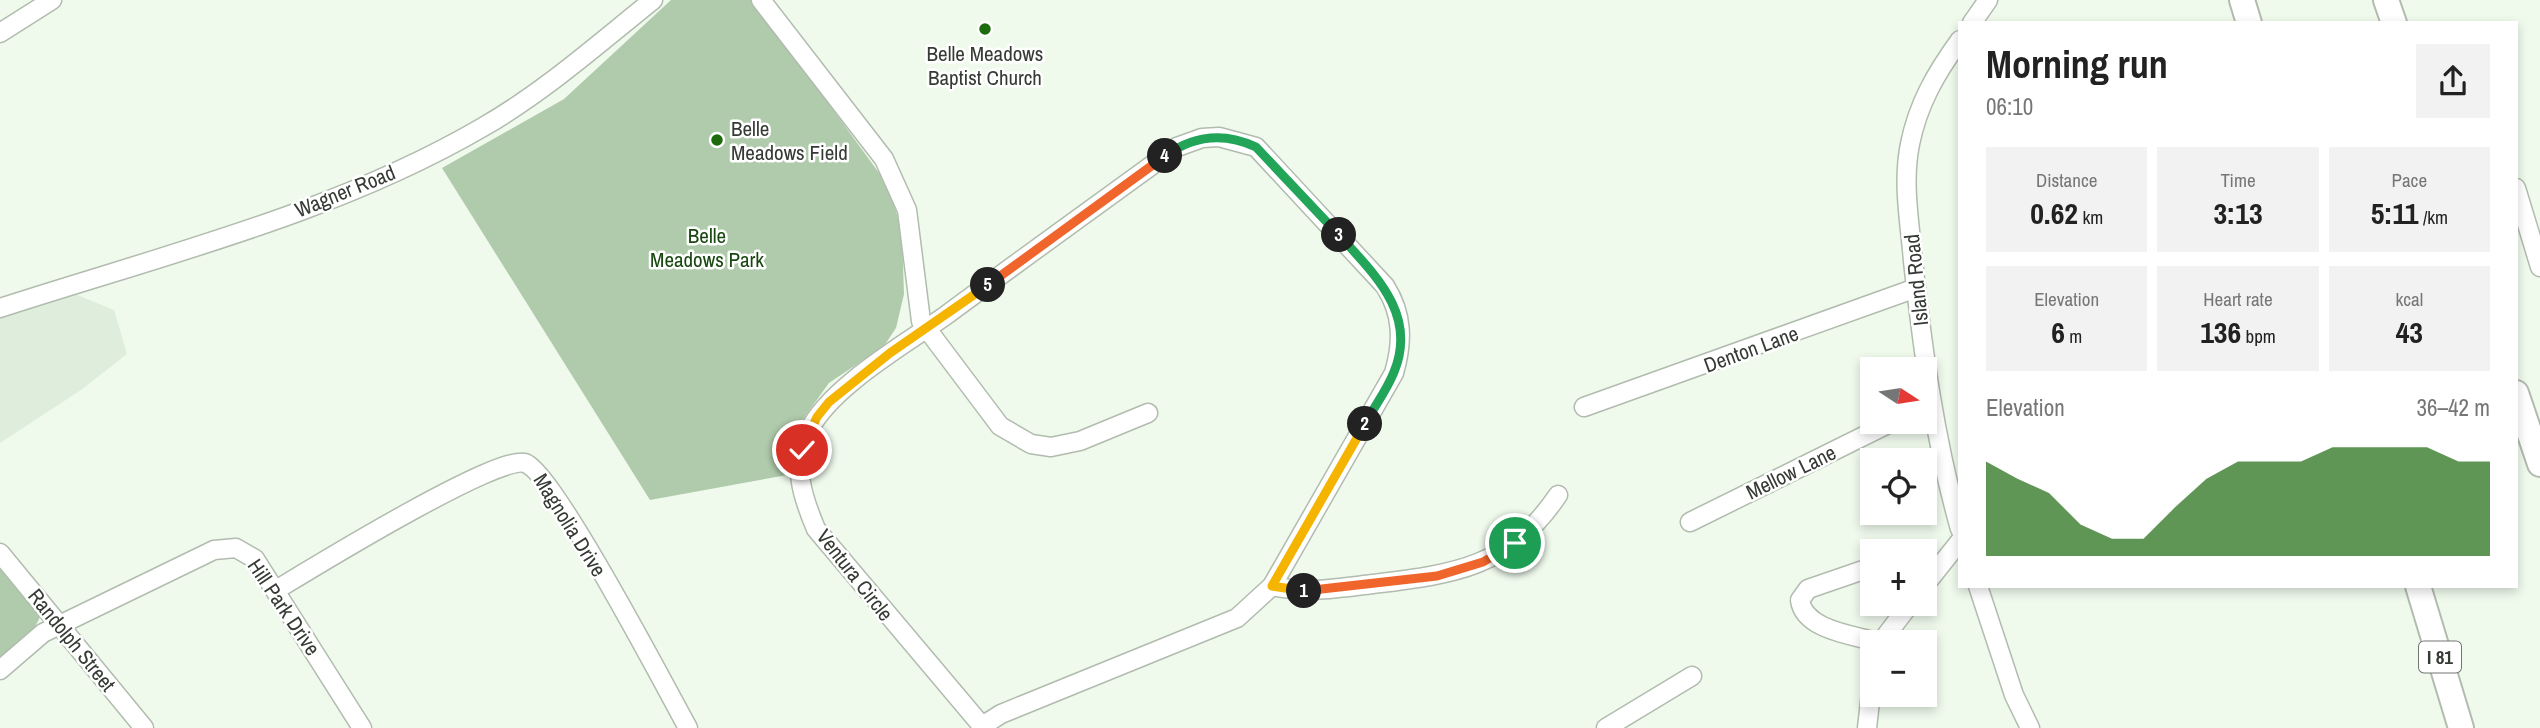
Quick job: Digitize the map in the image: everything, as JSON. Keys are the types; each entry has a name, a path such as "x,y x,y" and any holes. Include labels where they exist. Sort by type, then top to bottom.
{"highway":[{"path":"2242,0 2248,21"},
{"path":"2386,0 2393,21"},
{"path":"2518,399 2540,464"},
{"name":"I 81","path":"2419,588 2461,728"}],"street":[{"path":"0,33 52,0"},
{"name":"Wagner Road","path":"0,308 286,215 400,170 485,127 534,94 653,0"},
{"path":"761,0 884,159 907,210 912,234 918,312 927,329 1000,426 1031,444 1068,445 1148,413"},
{"path":"1973,21 1988,0"},
{"name":"Island Road","path":"1923,357 1906,191 1909,146 1925,94 1958,43"},
{"name":"Ventura Circle","path":"1219,137 1256,147 1385,286 1396,307 1401,335 1394,373 1272,586 1237,618 1001,714 981,727 827,544 807,508 800,485 802,450 817,417 829,402 890,353 1177,147 1202,138 1219,137"},
{"path":"2518,195 2540,267"},
{"name":"Denton Lane","path":"1584,407 1916,288"},
{"name":"Mellow Lane","path":"1690,522 1868,434"},
{"name":"Island Road","path":"1935,434 1958,521"},
{"name":"Magnolia Drive","path":"276,590 469,482 507,463 525,463 542,475 587,547 688,728"},
{"path":"1272,586 1310,591 1437,576 1461,570 1515,543 1539,523 1558,495"},
{"path":"1937,570 1958,544"},
{"name":"Hill Park Drive","path":"0,670 43,633 225,548 236,548 254,559 276,590 362,728"},
{"name":"Randolph Street","path":"0,553 144,728"},
{"path":"1860,571 1808,589 1800,600 1801,608 1825,627 1860,637"},
{"path":"1979,588 2014,695 2030,728"},
{"path":"1889,630 1900,616"},
{"path":"1606,728 1692,676"},
{"path":"1867,728 1869,707"}],"shaded area":[{"path":"75,294 114,310 127,354 81,390 0,443 0,318"}],"green space":[{"name":"Belle Meadows Park","path":"671,0 753,0 890,188 902,234 904,294 896,328 884,346 829,383 803,419 787,475 650,500 442,168 564,99"},
{"path":"0,565 41,615 32,633 0,660"}],"place":[{"name":"Belle Meadows Baptist Church","path":"985,29"},
{"name":"Belle Meadows Field","path":"717,140"}],"route":[{"path":"802,450 817,417 829,402 890,353 1177,147 1202,138 1232,138 1256,147 1385,286 1396,307 1401,335 1394,373 1272,586 1293,591 1310,591 1437,576 1483,562 1515,543"}]}
